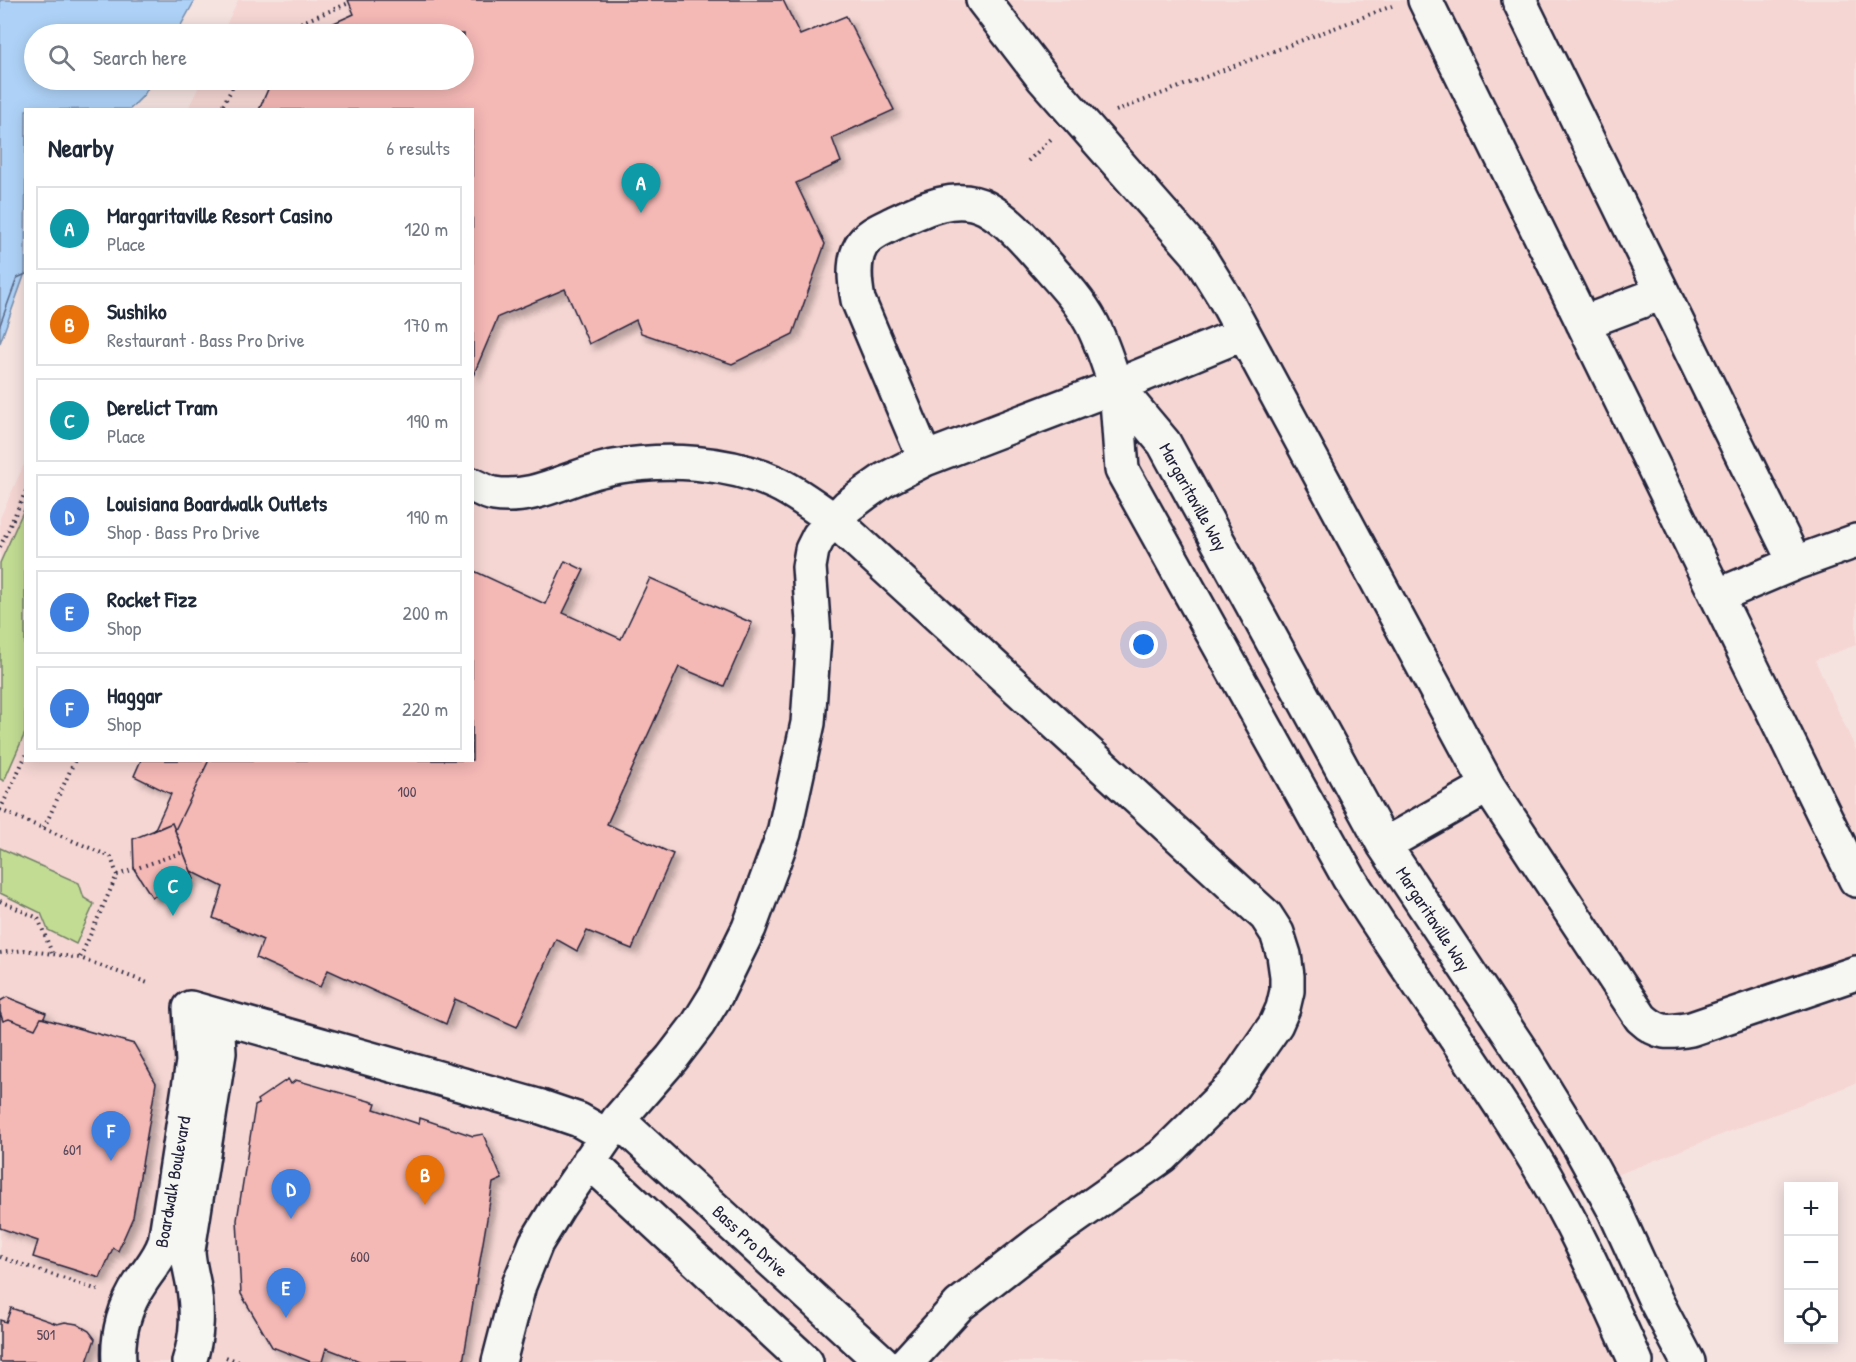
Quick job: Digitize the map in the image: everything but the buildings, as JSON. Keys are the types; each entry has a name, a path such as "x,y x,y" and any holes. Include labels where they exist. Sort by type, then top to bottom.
{"street":[{"path":"983,0 1043,78 1197,253 1223,295 1242,334 1488,786 1641,1018 1650,1027 1660,1032 1691,1029 1856,973"},
{"path":"1519,0 1796,563"},
{"path":"1409,3 1583,323 1856,880"},
{"path":"925,459 858,300 855,268 861,247 869,237 926,208 946,203 974,204 983,206 1012,226 1083,309 1100,340 1116,386 1122,470 1349,878 1389,942 1452,1031 1531,1151 1572,1224 1636,1362"},
{"path":"1583,323 1662,293"},
{"path":"499,1362 527,1261 552,1216 605,1139 698,1024 716,995 749,928 774,865 789,812 808,723 814,636 809,567 812,550 819,536 870,489 925,459 1116,386 1242,334"},
{"name":"Margaritaville Way","path":"1116,386 1164,443 1384,845 1521,1052 1580,1147 1614,1209 1656,1301 1688,1362"},
{"path":"474,486 492,494 513,495 536,492 613,467 663,463 705,464 745,471 778,484 834,520 1266,916 1277,933 1284,955 1287,976 1283,1008 1276,1024 1233,1086 1162,1156 1040,1242 959,1305 907,1362"},
{"path":"1717,596 1856,541"},
{"path":"1384,845 1488,786"},
{"name":"Boardwalk Boulevard","path":"119,1362 118,1344 127,1306 161,1255 165,1242 193,1062 190,1008 211,1015 219,1053 188,1250 198,1323 195,1345 189,1362"},
{"path":"211,1015 541,1107 579,1120 605,1139 806,1362"},
{"name":"Bass Pro Drive","path":"605,1139 882,1362"}],"path":[{"path":"298,24 349,3"},
{"path":"1112,112 1409,3"},
{"path":"221,108 231,90"},
{"path":"1028,160 1058,133"},
{"path":"0,547 24,494"},
{"path":"24,759 0,810 111,857 117,875 80,958"},
{"path":"44,828 74,762"},
{"path":"117,875 183,852"},
{"path":"0,901 38,918 52,953"},
{"path":"0,953 25,950 80,958 148,983"},
{"path":"0,1257 99,1290"},
{"path":"222,1356 239,1362"}],"shaded area":[{"path":"238,0 1856,0 1856,645 1815,660 1856,750 1856,1083 1546,1202 1621,1362 0,1362 0,518 24,464 24,762 474,762 474,108 188,108 197,90 474,90 474,24 227,24"}],"green space":[{"path":"24,509 24,735 4,781 0,779 0,563"},
{"path":"0,848 79,883 84,898 94,904 76,944 48,930 41,913 0,893"}],"water":[{"path":"0,0 195,0 182,24 24,24 24,90 147,90 131,108 24,108 24,276 0,343"}],"place":[{"name":"Margaritaville Resort Casino","path":"641,213"},
{"name":"Derelict Tram","path":"173,916"},
{"name":"Haggar","path":"111,1161"},
{"name":"Sushiko","path":"425,1205"},
{"name":"Louisiana Boardwalk Outlets","path":"291,1219"},
{"name":"Rocket Fizz","path":"286,1318"}]}
